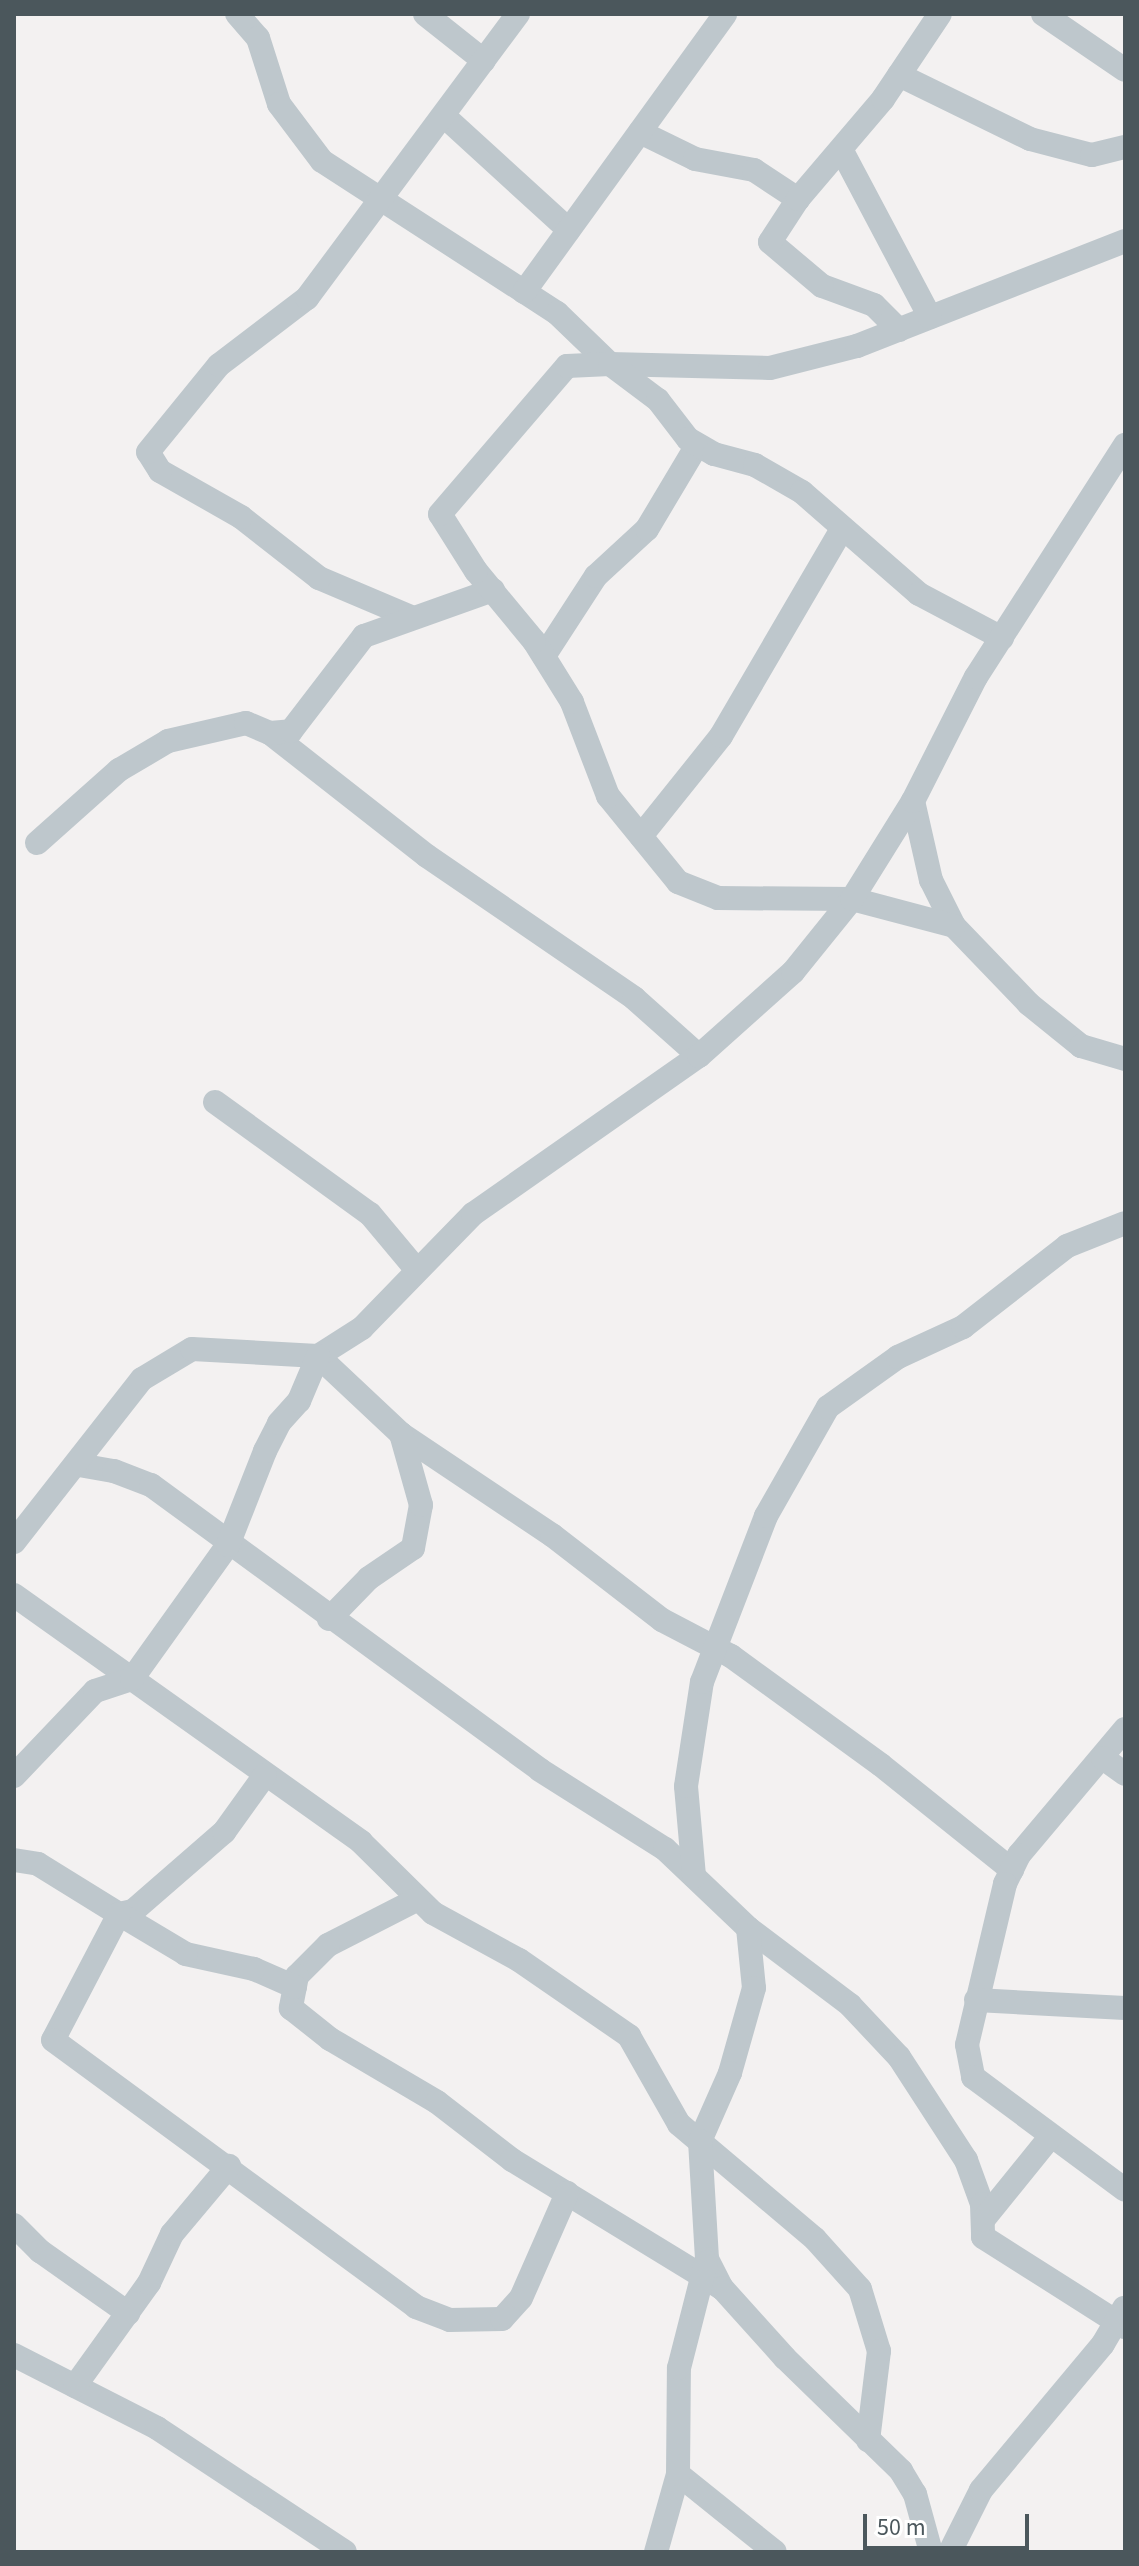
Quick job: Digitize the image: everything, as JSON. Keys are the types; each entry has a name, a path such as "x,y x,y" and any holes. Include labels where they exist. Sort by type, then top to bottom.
{"street":[{"path":"237,14 258,38 279,104 322,161 557,313 610,364 658,400 697,445 755,465 802,492 919,594 1002,638"},
{"path":"425,14 484,61"},
{"path":"411,617 319,578 241,517 160,471 148,452 219,365 307,298 518,14"},
{"path":"899,330 874,305 822,286 770,242 798,199 842,151 899,75 940,14"},
{"path":"1043,14 1125,70"},
{"path":"524,292 723,15"},
{"path":"899,75 1030,139 1092,155 1125,147"},
{"path":"444,116 569,230"},
{"path":"640,132 695,159 754,170 798,199"},
{"path":"842,151 930,317"},
{"path":"954,926 852,899 718,898 678,882 608,796 572,702 544,656 440,514 567,366 610,364 770,368 899,330 1125,241"},
{"path":"544,656 596,576 647,529 697,445"},
{"path":"14,1776 95,1691 132,1679 228,1545 265,1451 279,1423 299,1401 318,1356 362,1328 416,1269 473,1214 699,1056 793,972 852,899 913,801 976,677 1125,445"},
{"path":"641,836 721,736 842,529"},
{"path":"270,733 291,731 364,636 493,590"},
{"path":"37,843 119,770 168,741 246,723 270,733 427,856 634,998 699,1056"},
{"path":"913,801 931,880 954,926 1029,1004 1081,1046 1125,1059"},
{"path":"215,1102 370,1214 416,1269"},
{"path":"694,1876 686,1786 702,1682 766,1516 828,1407 898,1357 963,1327 1067,1246 1125,1223"},
{"path":"14,1542 79,1465 142,1379 192,1349 318,1356 401,1434 540,1526 662,1620 713,1647 881,1765 1012,1870"},
{"path":"329,1619 369,1578 413,1548 421,1505 401,1434"},
{"path":"79,1465 114,1471 151,1485 329,1619 540,1770 665,1849 748,1928 850,2005 899,2057 966,2160 983,2220 983,2237 1122,2317 981,2490 950,2552"},
{"path":"14,1595 361,1842 433,1913 519,1960 629,2036 679,2124 815,2239 860,2289 879,2351 868,2440"},
{"path":"1125,1729 1012,1870 996,1918 992,1957 976,2000 967,2045 973,2077 1125,2190"},
{"path":"1103,1758 1125,1774"},
{"path":"265,1775 224,1832 155,1896 119,1914 53,2040 229,2166 416,2307 450,2320 502,2319 521,2298 567,2193"},
{"path":"14,1860 38,1864 186,1954 254,1969 295,1987"},
{"path":"418,1899 328,1945 297,1976 291,2008 330,2039 437,2102 567,2193 703,2267 901,2471 915,2494 931,2552"},
{"path":"656,2552 678,2474 679,2368 698,2307 703,2267 700,2141 730,2073 754,1988 748,1928"},
{"path":"976,2000 1125,2008"},
{"path":"983,2220 1051,2136"},
{"path":"75,2386 128,2313 172,2234 229,2166"},
{"path":"14,2225 40,2251 128,2313"},
{"path":"14,2355 157,2428 345,2552"},
{"path":"678,2474 775,2552"}]}
